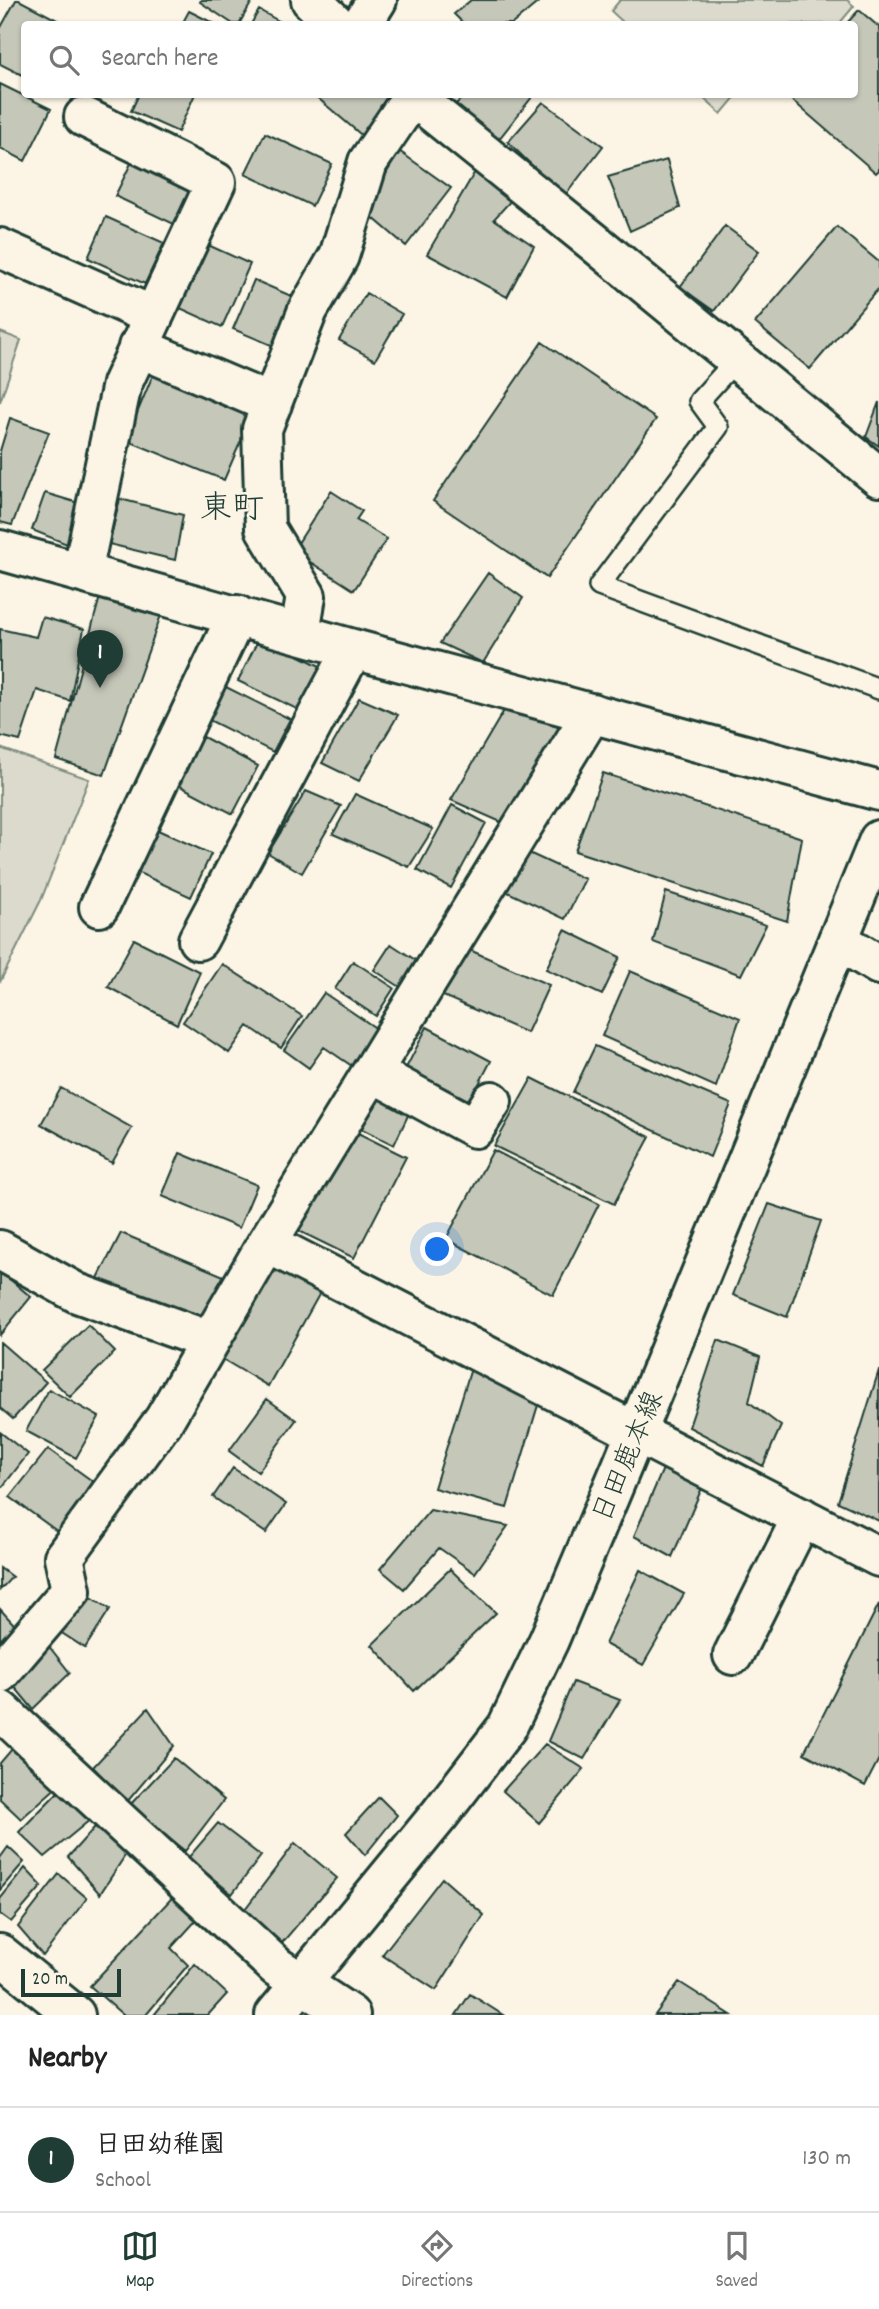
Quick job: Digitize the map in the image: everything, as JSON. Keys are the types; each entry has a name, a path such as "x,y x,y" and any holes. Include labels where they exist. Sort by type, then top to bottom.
{"street":[{"path":"312,0 334,21"},
{"path":"364,21 377,0"},
{"path":"300,632 306,596 265,528 262,429 308,310 339,256 368,162 410,98"},
{"path":"413,98 879,477"},
{"path":"82,572 122,384 216,182 84,117"},
{"path":"0,248 272,404"},
{"path":"0,550 353,649 879,791"},
{"path":"99,907 237,615"},
{"path":"198,940 353,649"},
{"path":"0,1673 71,1590 64,1557 164,1420 267,1243 592,713"},
{"name":"日田鹿本線","path":"275,2015 507,1727 549,1640 879,840"},
{"path":"838,940 879,965"},
{"path":"372,1072 475,1128 492,1101"},
{"path":"267,1243 879,1557"},
{"path":"0,1250 77,1293 210,1341"},
{"path":"733,1655 802,1517"},
{"path":"0,1710 261,1953 350,2015"},
{"path":"0,1954 75,2015"}],"lane":[{"path":"736,359 699,401 718,427 599,586 879,689"}],"shaded area":[{"path":"620,0 847,0 854,6 842,21 622,21 611,11"},
{"path":"703,98 734,98 721,114"},
{"path":"0,332 21,340 0,402"},
{"path":"0,748 89,779 41,900 0,982"}],"building":[{"path":"16,0 59,21 21,21 21,74 0,64 0,29"},
{"path":"253,0 241,21 228,21 200,2"},
{"path":"471,0 541,0 516,21 461,21 454,14"},
{"path":"259,10 279,21 253,21"},
{"path":"859,10 879,27 879,170 876,173 789,98 858,98 858,21 849,21"},
{"path":"189,11 209,21 184,21"},
{"path":"0,84 21,94 21,98 29,98 51,109 25,161 0,148"},
{"path":"137,98 193,98 178,132 131,111"},
{"path":"318,98 392,98 366,139"},
{"path":"462,98 531,98 495,144 454,106"},
{"path":"543,102 603,146 564,197 508,142"},
{"path":"265,133 332,164 312,206 245,174"},
{"path":"399,151 451,188 406,246 365,211"},
{"path":"134,157 197,188 178,226 115,196"},
{"path":"667,160 680,208 630,231 608,177"},
{"path":"476,170 514,197 494,219 534,246 507,297 427,254"},
{"path":"106,217 164,243 145,284 88,258"},
{"path":"725,226 759,251 714,311 680,287"},
{"path":"837,227 879,262 879,288 810,369 755,323"},
{"path":"197,240 250,264 222,327 169,303"},
{"path":"254,280 296,298 276,347 233,329"},
{"path":"366,293 402,314 375,360 339,340"},
{"path":"542,342 656,419 547,578 433,501"},
{"path":"154,372 253,413 224,480 126,440"},
{"path":"879,402 879,446 866,437"},
{"path":"10,418 49,432 12,525 0,522 0,451"},
{"path":"331,491 362,511 356,520 387,539 354,590 293,551"},
{"path":"45,493 85,505 72,546 32,530"},
{"path":"120,499 183,515 175,560 109,544"},
{"path":"488,573 523,598 483,663 440,643"},
{"path":"101,593 161,615 104,775 56,759"},
{"path":"42,617 84,629 70,701 37,690 20,741 0,736 0,629 36,637"},
{"path":"260,636 326,669 301,711 238,681"},
{"path":"216,682 290,719 273,752 199,715"},
{"path":"359,698 398,715 359,781 322,763"},
{"path":"509,702 576,721 510,826 451,800"},
{"path":"192,731 258,766 233,814 167,779"},
{"path":"603,773 802,838 787,921 575,851"},
{"path":"306,791 341,806 302,873 268,853"},
{"path":"355,794 433,829 409,867 333,834"},
{"path":"452,805 486,823 451,888 417,870"},
{"path":"149,826 211,854 191,897 130,869"},
{"path":"516,847 585,879 565,919 497,887"},
{"path":"666,892 766,925 741,975 653,942"},
{"path":"565,930 620,957 602,995 546,969"},
{"path":"134,939 200,972 177,1024 108,987"},
{"path":"391,944 423,965 405,990 374,970"},
{"path":"463,947 549,985 527,1033 441,995"},
{"path":"353,961 394,988 376,1016 335,989"},
{"path":"222,964 302,1016 281,1048 248,1026 229,1053 183,1022"},
{"path":"630,971 740,1018 716,1087 602,1036"},
{"path":"324,993 380,1031 355,1068 324,1047 309,1068 284,1050"},
{"path":"427,1027 491,1061 470,1101 406,1068"},
{"path":"595,1046 731,1104 710,1157 573,1092"},
{"path":"532,1078 650,1137 614,1204 494,1146"},
{"path":"368,1086 412,1107 394,1145 350,1123"},
{"path":"61,1088 132,1128 112,1163 41,1124"},
{"path":"344,1126 406,1157 354,1258 293,1228"},
{"path":"493,1150 599,1204 553,1295 446,1239"},
{"path":"180,1153 257,1185 239,1228 162,1196"},
{"path":"769,1204 821,1221 787,1317 733,1295"},
{"path":"121,1233 231,1279 207,1332 94,1286"},
{"path":"268,1253 325,1284 268,1386 212,1353"},
{"path":"0,1271 31,1297 0,1335"},
{"path":"88,1325 115,1352 70,1397 42,1370"},
{"path":"718,1340 760,1357 749,1402 781,1426 763,1466 689,1427"},
{"path":"0,1342 46,1382 13,1419 0,1408"},
{"path":"472,1365 541,1395 507,1508 434,1488"},
{"path":"879,1370 879,1521 838,1502"},
{"path":"49,1389 99,1417 76,1458 26,1431"},
{"path":"267,1399 296,1420 258,1472 229,1451"},
{"path":"0,1432 28,1454 0,1490"},
{"path":"48,1449 102,1488 65,1537 10,1497"},
{"path":"665,1464 705,1481 672,1557 634,1536"},
{"path":"233,1468 286,1504 266,1533 213,1497"},
{"path":"430,1510 508,1526 475,1573 439,1548 404,1589 380,1569"},
{"path":"0,1568 12,1577 0,1590"},
{"path":"450,1569 496,1613 414,1691 372,1645"},
{"path":"640,1570 684,1594 643,1665 605,1644"},
{"path":"79,1589 110,1609 85,1648 54,1628"},
{"path":"879,1604 879,1759 865,1786 804,1753"},
{"path":"0,1609 23,1634 0,1662"},
{"path":"44,1640 70,1673 33,1709 9,1680"},
{"path":"573,1682 620,1700 584,1759 548,1741"},
{"path":"148,1708 174,1746 127,1802 93,1767"},
{"path":"18,1742 60,1784 21,1819 0,1799 0,1763"},
{"path":"545,1744 584,1769 539,1823 503,1791"},
{"path":"174,1758 224,1800 185,1851 129,1806"},
{"path":"59,1791 91,1819 45,1857 19,1832"},
{"path":"379,1797 397,1815 365,1855 346,1833"},
{"path":"103,1818 132,1845 100,1894 68,1857"},
{"path":"218,1823 261,1856 232,1894 188,1858"},
{"path":"295,1843 337,1878 282,1943 242,1913"},
{"path":"8,1847 24,1862 0,1890 0,1858"},
{"path":"25,1868 42,1886 11,1922 0,1914 0,1899"},
{"path":"59,1874 87,1898 43,1956 18,1927"},
{"path":"442,1878 484,1915 436,1990 382,1955"},
{"path":"181,1888 202,1914 171,1948 188,1965 146,2015 123,2015 90,1986"},
{"path":"195,1964 227,1994 208,2015 154,2015"},
{"path":"679,1982 687,1987 731,2015 655,2015"},
{"path":"470,1994 503,2015 456,2015"}],"place":[{"name":"日田幼稚園","path":"100,688"}],"district":[{"name":"東町","path":"232,506"}]}
